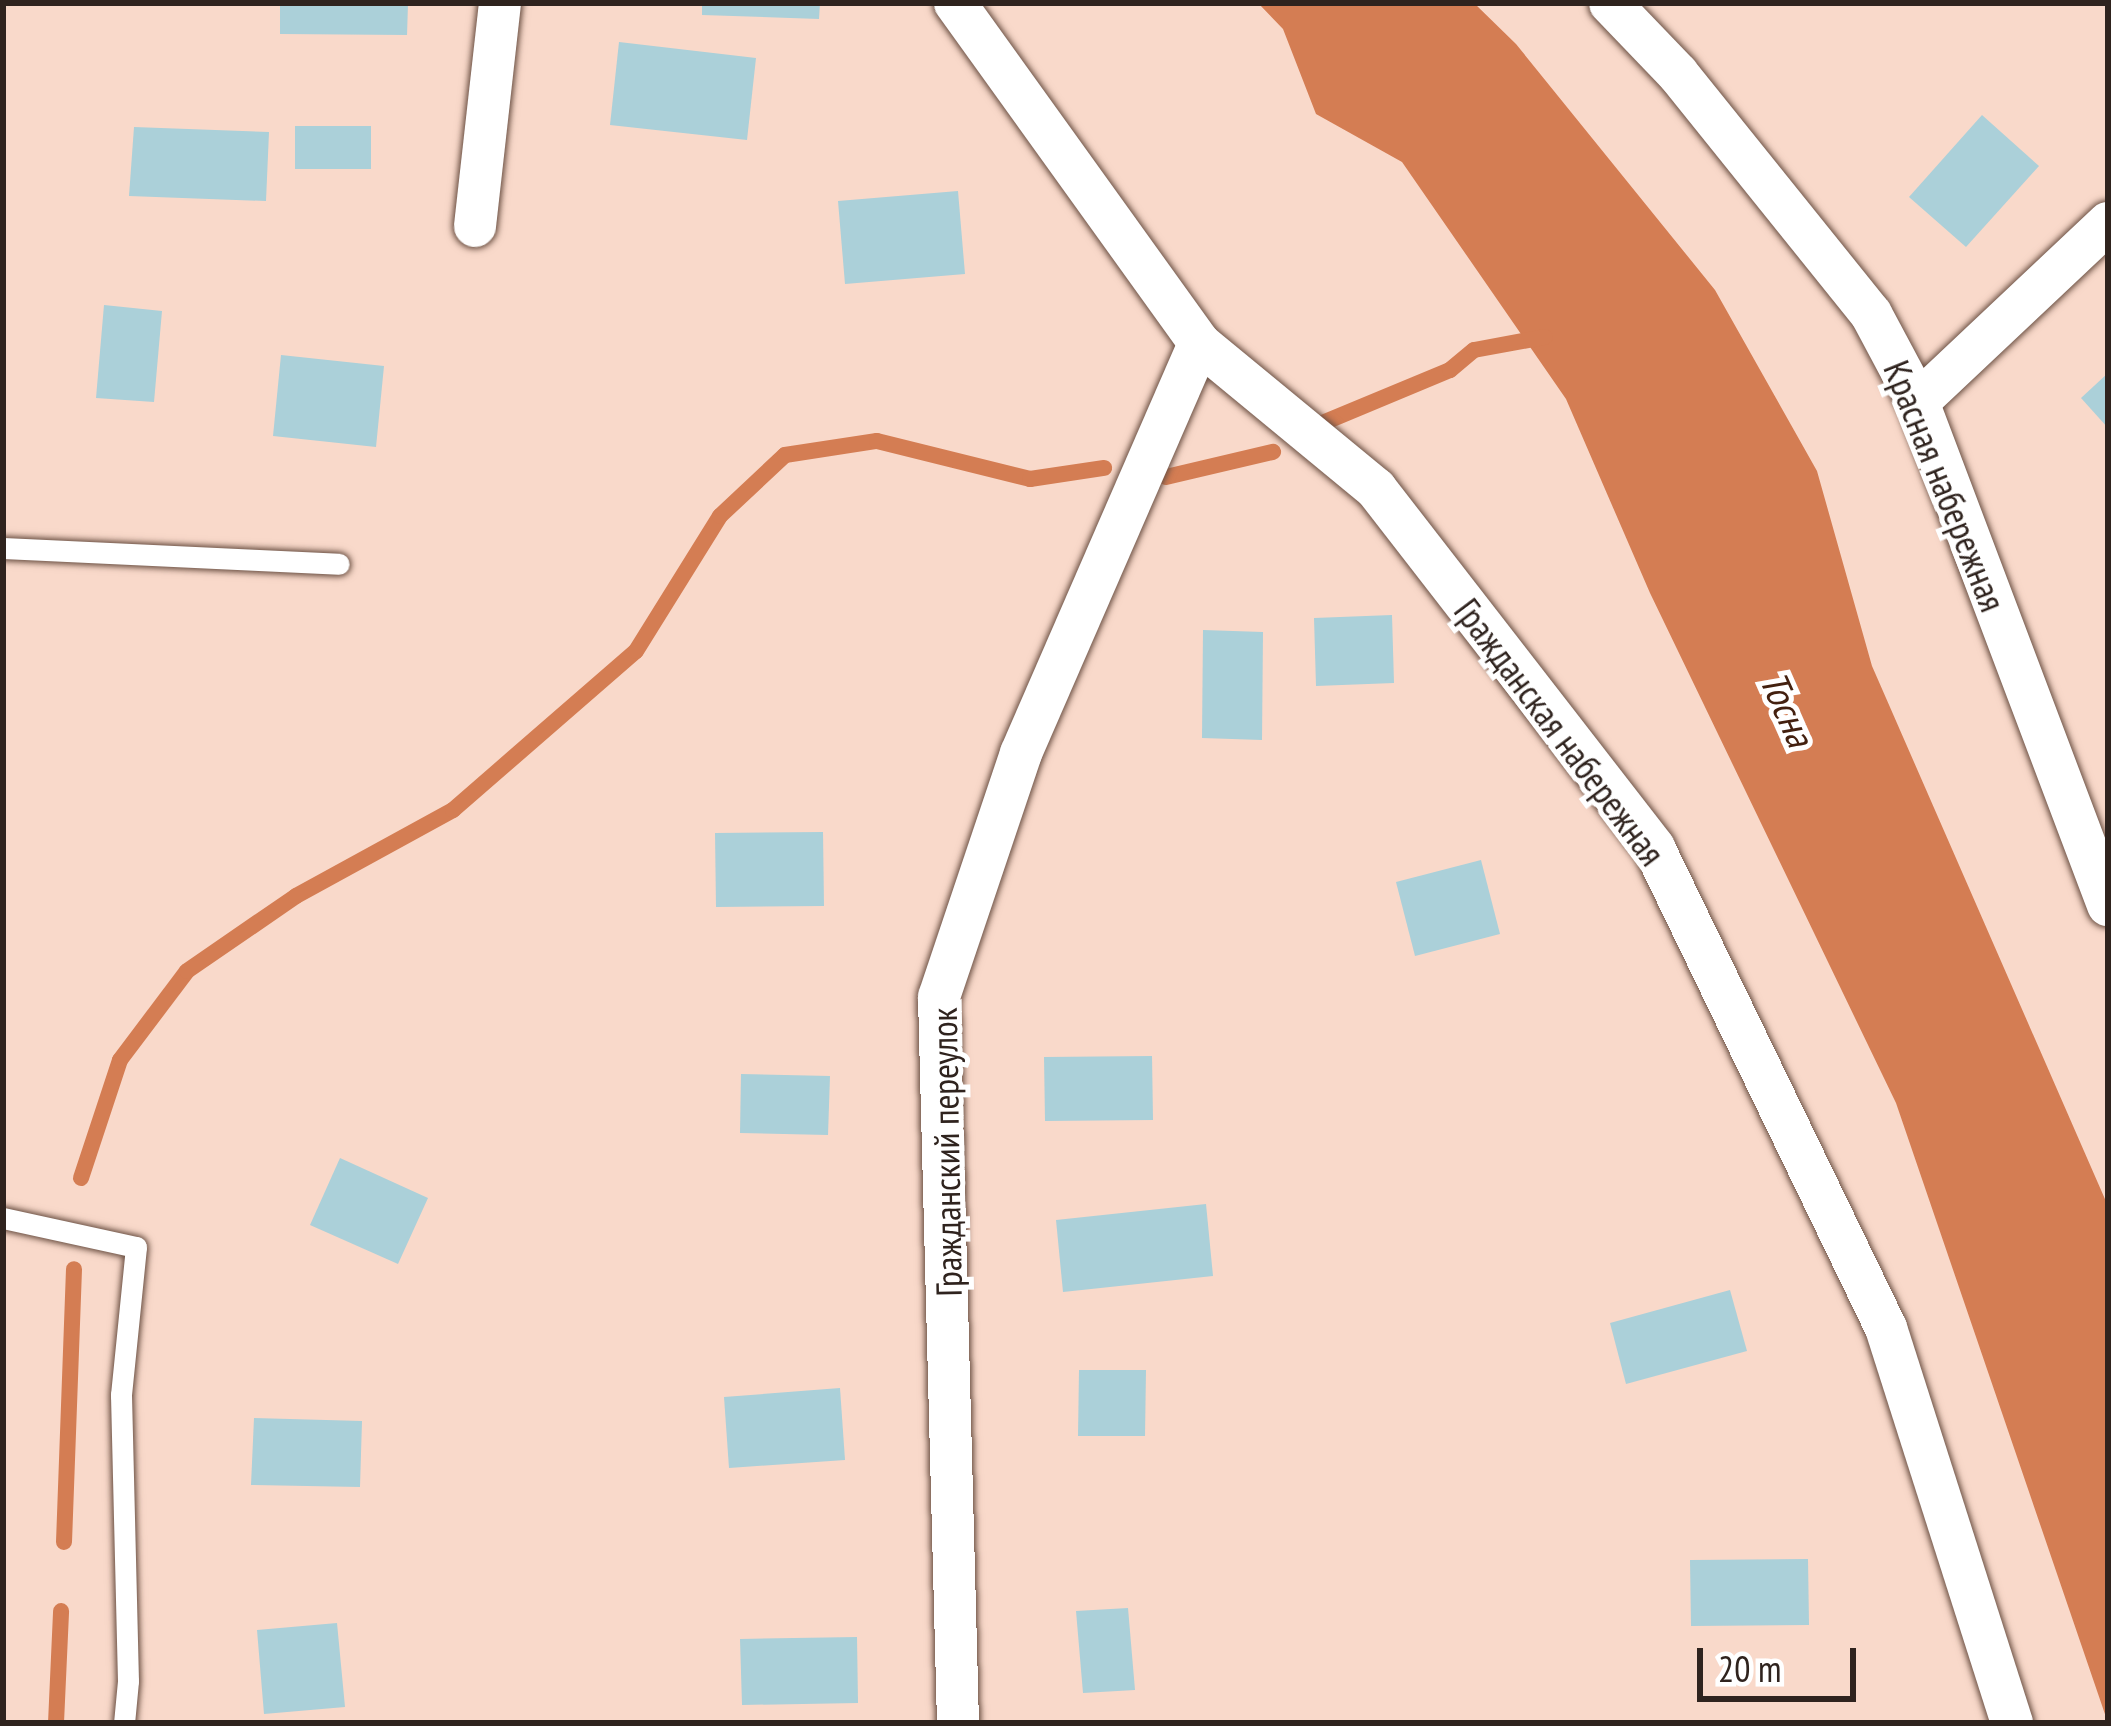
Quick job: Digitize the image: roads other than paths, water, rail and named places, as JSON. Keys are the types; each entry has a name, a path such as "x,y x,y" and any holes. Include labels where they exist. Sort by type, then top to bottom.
{"street":[{"path":"475,226 500,3"},
{"name":"Гражданская набережная","path":"955,3 1199,344 1376,489 1654,848 1886,1328 2012,1723"},
{"name":"Красная набережная","path":"1610,3 1678,74 1871,314 1918,402 2108,905"},
{"path":"1918,402 2108,223"},
{"name":"Гражданский переулок","path":"958,1723 939,998 1021,753 1199,344"}],"lane":[{"path":"3,548 339,564"},
{"path":"3,1218 136,1247 121,1395 128,1682 124,1723"}],"water":[{"name":"Тосна","path":"1258,3 1474,3 1516,44 1715,290 1817,471 1872,666 2108,1206 2108,1723 1896,1103 1650,593 1566,399 1402,162 1316,114 1283,29"}],"waterway":[{"path":"1325,422 1450,370 1474,350 1545,337"},
{"path":"81,1178 120,1060 187,971 296,896 453,810 636,651 720,516 785,455 877,441 1030,479 1104,468"},
{"path":"1166,477 1273,452"},
{"path":"64,1542 74,1269"},
{"path":"56,1723 61,1611"}]}
